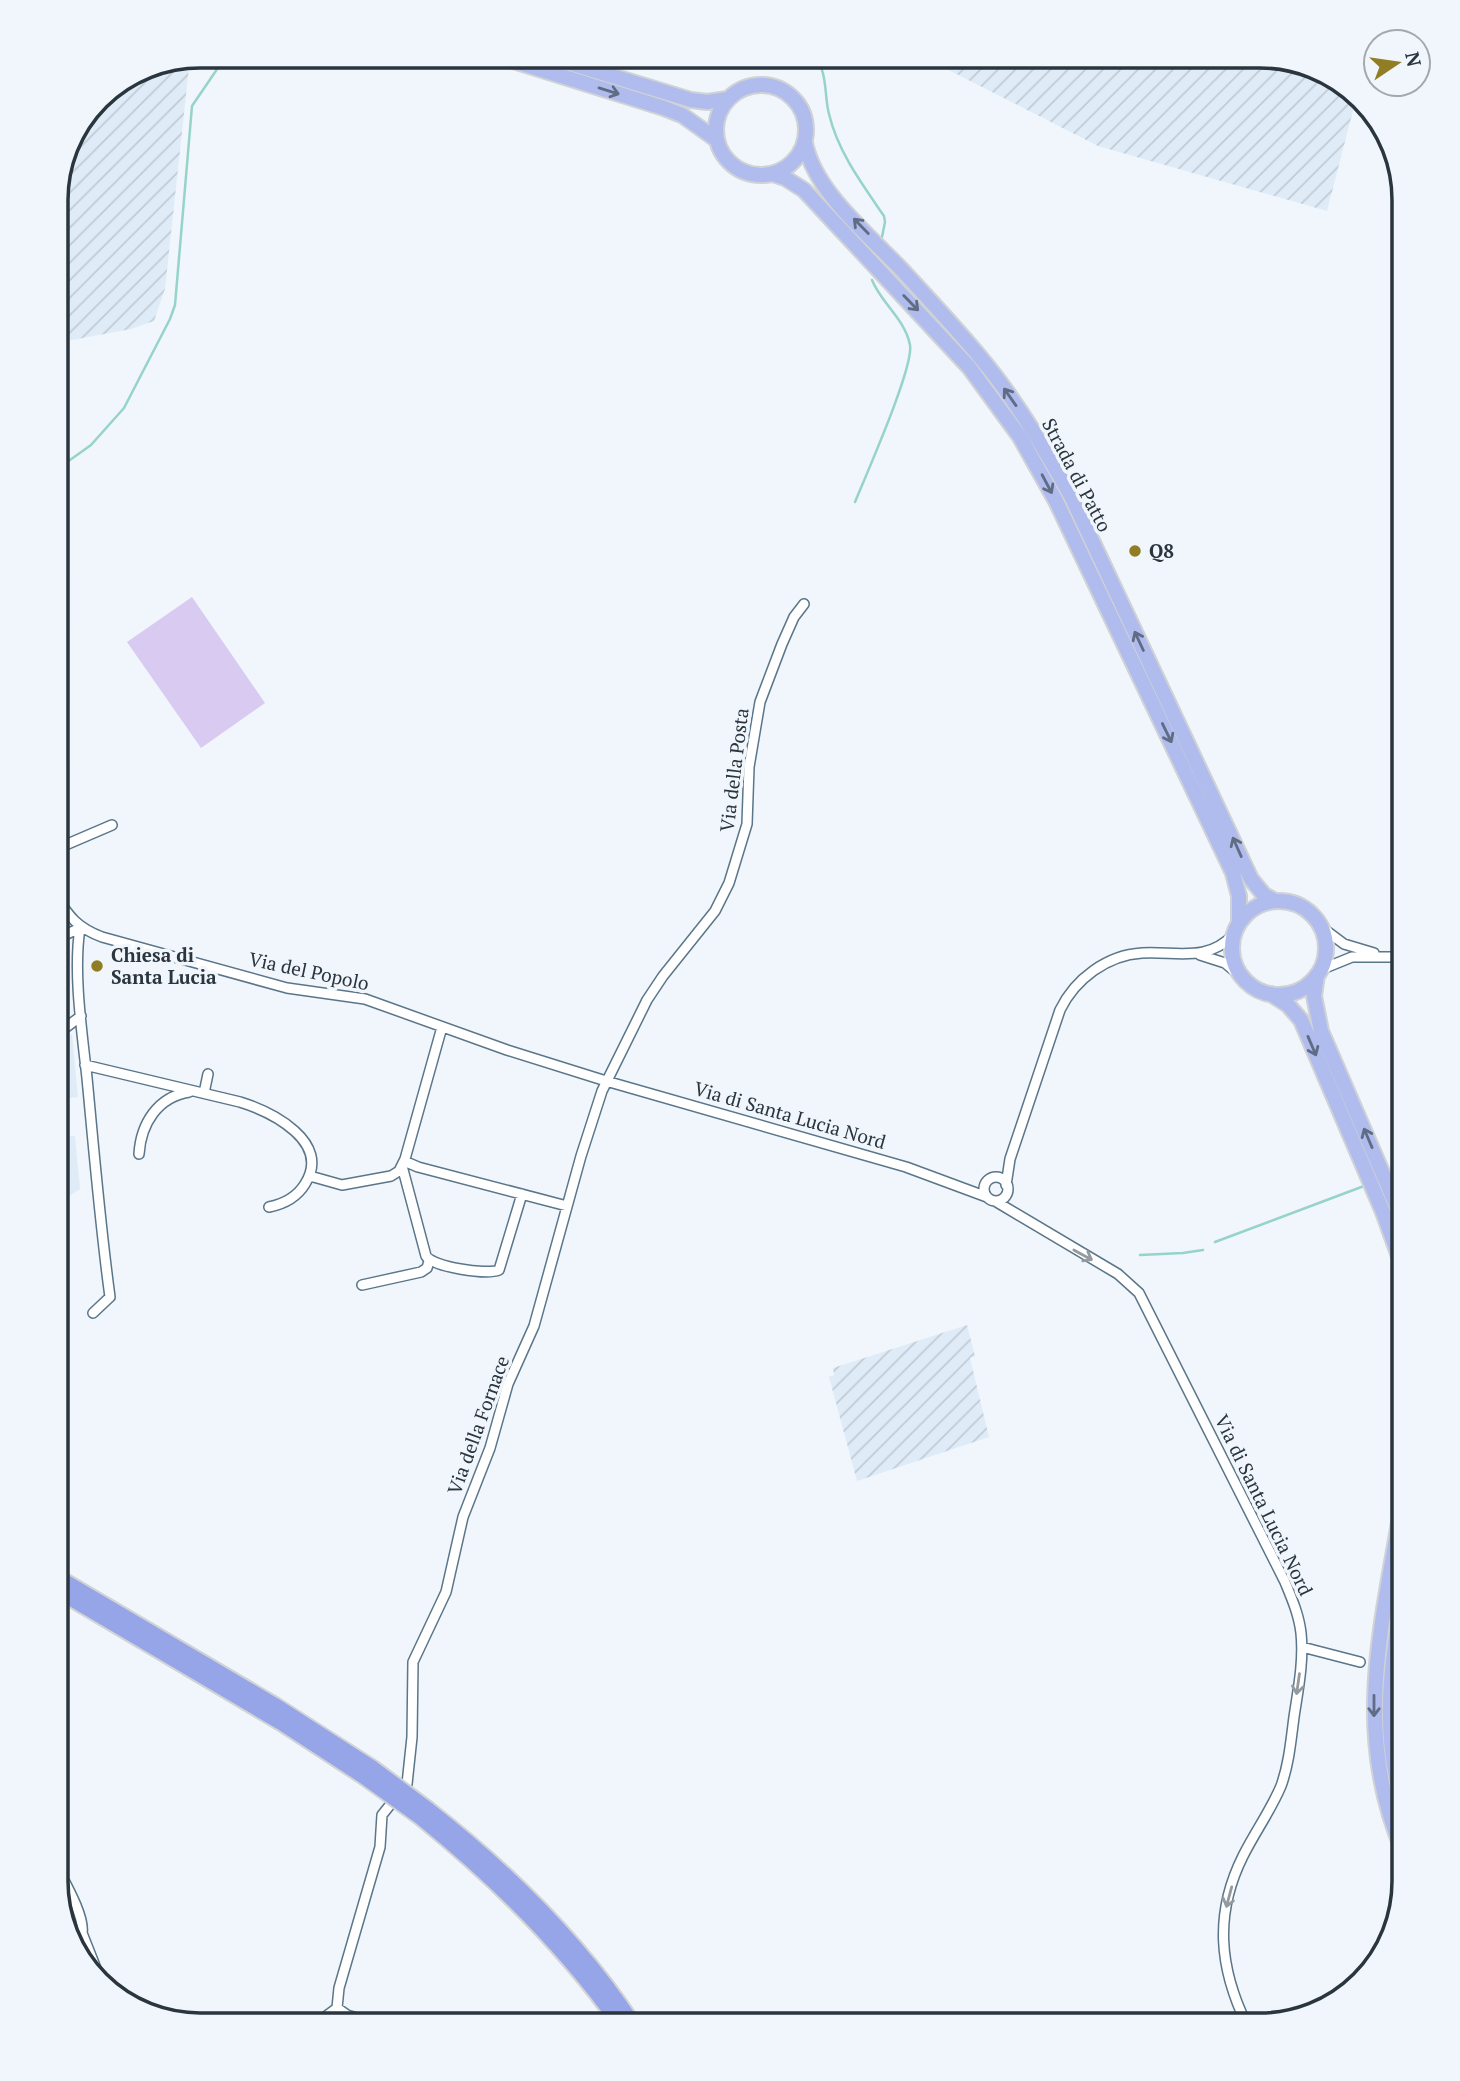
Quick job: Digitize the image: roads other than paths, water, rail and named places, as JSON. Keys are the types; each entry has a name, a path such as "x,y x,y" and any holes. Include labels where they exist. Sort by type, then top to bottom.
{"highway":[{"path":"68,1583 275,1705 475,1847 542,1911 587,1963 624,2012"},
{"path":"68,1597 368,1772"},
{"path":"425,1813 548,1935 610,2012"}],"main road":[{"name":"Strada di Patto","path":"537,68 682,115 717,139 724,156 738,169 755,175 773,174 804,190 923,315 982,383 1020,437 1056,501 1233,873 1239,896 1237,929"},
{"name":"Strada di Patto","path":"587,68 691,100 707,102 728,99 734,93 750,86 767,85 783,91 801,109 806,126 805,143 812,166 828,192 934,303 981,358 1047,453 1076,508 1251,879 1264,895 1275,901"},
{"path":"717,139 718,118 728,99"},
{"path":"773,174 793,163 805,143"},
{"path":"1392,1195 1321,1031 1314,996 1325,948 1320,926 1304,909 1287,902 1275,901 1257,906 1237,929 1232,948 1234,961 1244,979 1256,989 1271,994 1288,1005 1301,1020 1392,1237"},
{"path":"1271,994 1294,993 1309,984 1319,973"},
{"path":"1392,1564 1377,1652 1373,1708 1375,1746 1383,1790 1392,1817"},
{"path":"1392,1661 1388,1710 1392,1749"}],"street":[{"name":"Via della Posta","path":"606,1081 647,1000 715,911 729,883 747,824 749,767 760,702 782,643 794,617 804,604"},
{"path":"69,844 112,825"},
{"path":"69,916 80,928"},
{"path":"1320,926 1344,944 1382,956"},
{"path":"69,933 80,928"},
{"path":"80,928 77,941 81,1016 110,1297 93,1313"},
{"name":"Via del Popolo","path":"80,928 102,937 271,984 365,999 606,1081"},
{"path":"1010,1159 984,1190 991,1199 1000,1200 1006,1195 1010,1159 1060,1010 1073,989 1098,967 1121,957 1142,953 1192,954 1215,950 1224,945 1237,929"},
{"path":"1192,954 1225,963 1244,979"},
{"path":"1319,973 1352,957 1392,956"},
{"path":"69,1025 81,1016"},
{"path":"310,1176 342,1185 391,1176 403,1163 442,1027"},
{"path":"85,1065 248,1104 287,1125 309,1147 312,1160 310,1176 295,1196 269,1208"},
{"path":"199,1092 208,1074"},
{"name":"Via di Santa Lucia Nord","path":"606,1081 906,1167 963,1187 991,1199 1118,1274 1141,1295 1285,1582 1298,1615 1302,1647 1285,1774 1241,1859 1226,1909 1223,1948 1225,1966 1242,2013"},
{"name":"Via della Fornace","path":"407,1784 412,1737 413,1662 446,1592 463,1517 490,1448 508,1384 534,1326 566,1206 606,1081"},
{"path":"139,1154 142,1130 152,1112 174,1096 199,1092"},
{"path":"403,1163 566,1206"},
{"path":"362,1285 421,1272 429,1261 403,1163"},
{"path":"963,1187 975,1188 991,1180 1003,1180 1006,1185"},
{"path":"429,1261 486,1272 499,1270 522,1194"},
{"path":"1302,1647 1360,1662"},
{"path":"331,2012 337,2008 340,1988 380,1847 382,1815 390,1805"},
{"path":"69,1892 80,1916 85,1944"},
{"path":"337,2008 343,2012"}],"waterway":[{"path":"69,461 91,445 124,408 170,319 175,305 192,106 218,68"},
{"path":"822,69 833,128 852,167 884,216 882,237"},
{"path":"855,502 905,375 910,345 903,327 872,280"},
{"path":"1215,1242 1364,1186"},
{"path":"1140,1255 1203,1250"}],"place":[{"name":"Q8","path":"1135,551"},
{"name":"Chiesa di Santa Lucia","path":"97,966"}]}
